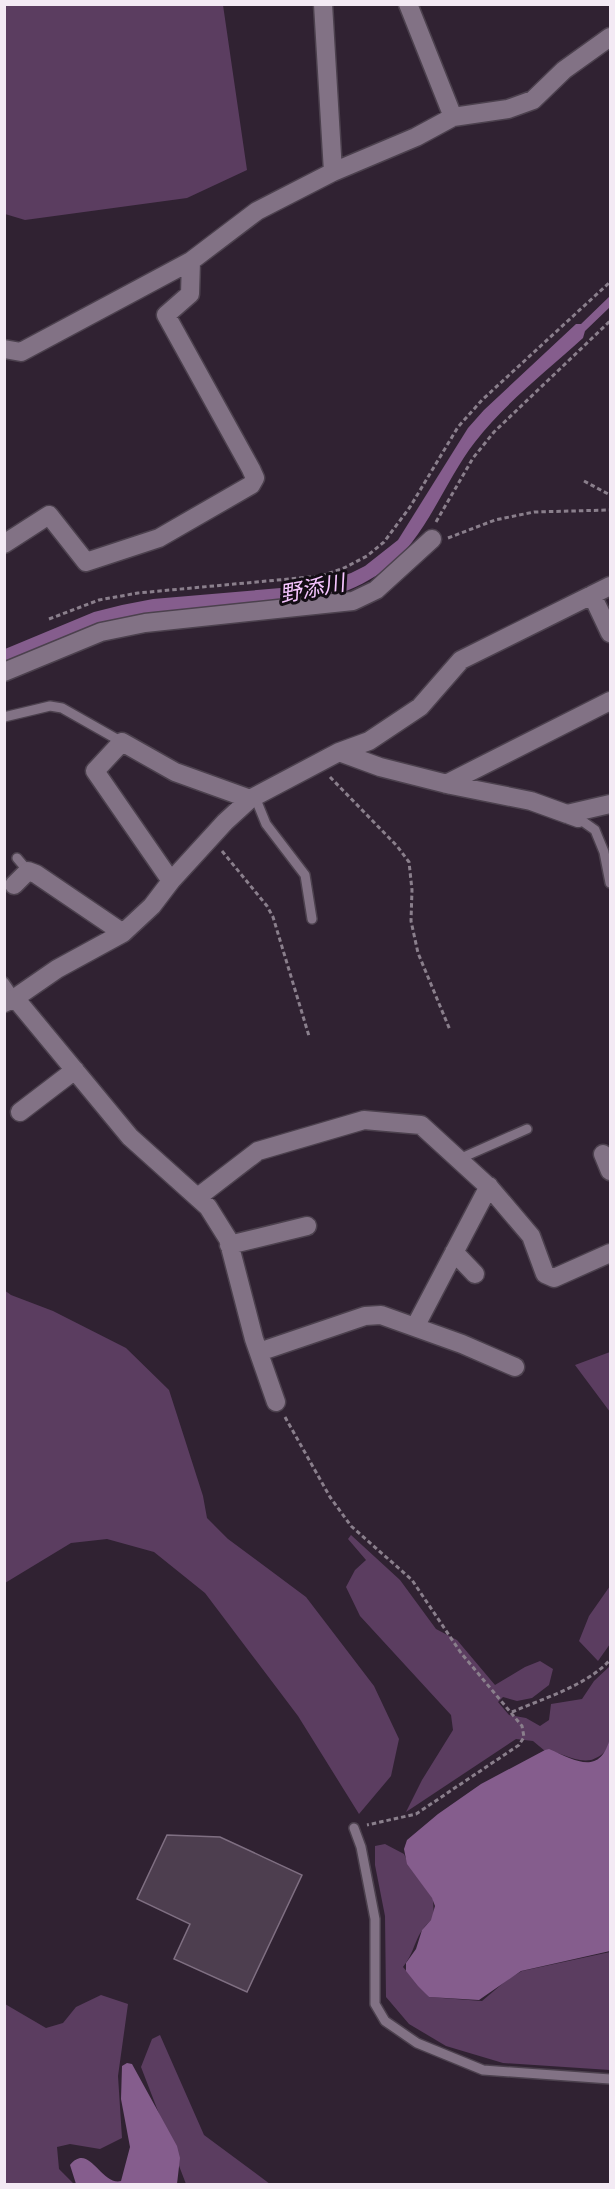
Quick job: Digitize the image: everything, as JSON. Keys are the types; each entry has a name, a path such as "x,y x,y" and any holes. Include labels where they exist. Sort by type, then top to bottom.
{"street":[{"path":"322,4 333,172"},
{"path":"408,4 453,117"},
{"path":"4,349 21,351 191,261 257,211 333,172 407,141 453,117 508,109 532,100 564,70 610,37"},
{"path":"4,544 49,515 86,562 159,538 251,485 255,478 251,469 166,315 190,294 191,261"},
{"path":"4,672 101,632 146,623 353,601 376,590 432,539"},
{"path":"276,1402 259,1352 228,1239 208,1207 130,1137 75,1070 10,1001 57,969 123,933 153,906 171,881 211,837 253,798 339,752 369,741 420,707 461,660 610,586"},
{"path":"592,595 610,633"},
{"path":"446,784 610,701"},
{"path":"171,881 94,771 122,742 175,772 253,798"},
{"path":"339,752 446,784 531,801 572,816 610,804"},
{"path":"14,885 23,865 123,933"},
{"path":"20,1112 75,1070"},
{"path":"198,1197 258,1151 364,1120 421,1125 489,1186 531,1236 545,1274 554,1278 610,1253"},
{"path":"603,1154 610,1171"},
{"path":"415,1327 489,1186"},
{"path":"229,1245 308,1226"},
{"path":"454,1252 475,1274"},
{"path":"259,1352 365,1316 381,1314 515,1367"}],"lane":[{"path":"4,717 50,706 62,708 122,742"},
{"path":"253,798 266,824 305,875 312,919"},
{"path":"572,816 595,830 604,852 610,883"},
{"path":"4,982 10,1001"},
{"path":"459,1159 527,1129"},
{"path":"354,1828 361,1847 375,1919 375,2004 384,2021 417,2043 483,2070 610,2079"}],"path":[{"path":"50,619 99,600 138,593 321,576 344,568 367,556 396,528 437,458 464,420 482,400 610,282"},
{"path":"610,321 494,432 473,458 435,523 432,539 448,538 495,520 534,512 610,510"},
{"path":"584,481 610,495"},
{"path":"318,763 397,846 409,862 412,890 411,921 418,953 450,1030"},
{"path":"211,837 267,906 273,917 309,1036"},
{"path":"276,1402 330,1497 351,1526 412,1580 461,1653 522,1726 524,1737 519,1745 416,1814 354,1828"},
{"path":"512,1712 591,1675 610,1660"}],"shaded area":[{"path":"4,5 223,5 247,170 187,198 25,220 5,214"},
{"path":"4,1290 11,1295 53,1311 126,1348 169,1390 203,1496 207,1518 228,1539 306,1597 374,1686 399,1739 391,1776 359,1814 298,1716 205,1593 154,1552 107,1539 71,1543 5,1583"},
{"path":"610,1352 610,1412 575,1365"},
{"path":"351,1535 400,1580 436,1629 457,1640 495,1685 540,1661 553,1669 549,1685 532,1698 517,1701 503,1697 498,1702 509,1715 526,1718 540,1726 549,1720 551,1704 582,1699 594,1681 610,1666 611,1722 609,1743 605,1752 591,1760 579,1760 545,1751 533,1741 516,1739 406,1812 422,1780 453,1730 451,1715 360,1616 346,1587 355,1570 366,1560 348,1539"},
{"path":"610,1586 610,1644 598,1661 579,1641 589,1616"},
{"path":"385,1844 404,1854 433,1899 434,1918 422,1930 403,1967 429,1997 482,2001 508,1979 522,1971 610,1952 610,2070 503,2063 446,2046 409,2024 386,1997 385,1916 375,1865 375,1846"},
{"path":"101,1995 128,2004 118,2076 122,2138 100,2149 70,2144 57,2147 59,2169 74,2184 5,2184 5,2004 46,2028 63,2023 76,2007"},
{"path":"160,2035 204,2135 270,2184 186,2184 141,2067 152,2039"}],"water":[{"name":"野添川","path":"610,296 610,307 585,331 583,338 513,401 475,442 411,544 398,558 370,580 333,595 257,604 5,664 5,649 94,612 153,599 316,585 365,566 398,540 468,428 484,410 576,324 581,324"},
{"path":"610,1738 610,1951 521,1971 479,2000 429,1997 406,1971 406,1963 416,1949 422,1930 431,1920 435,1906 432,1898 407,1864 404,1849 407,1840 438,1814 481,1784 545,1750 549,1749 578,1761 593,1761 606,1750"},
{"path":"127,2063 132,2064 177,2146 180,2158 177,2184 76,2184 70,2165 77,2159 83,2158 107,2177 114,2181 121,2181 130,2147 121,2099 122,2066"}],"building":[{"path":"167,1835 220,1837 302,1875 247,1992 174,1959 190,1924 137,1899"}]}
